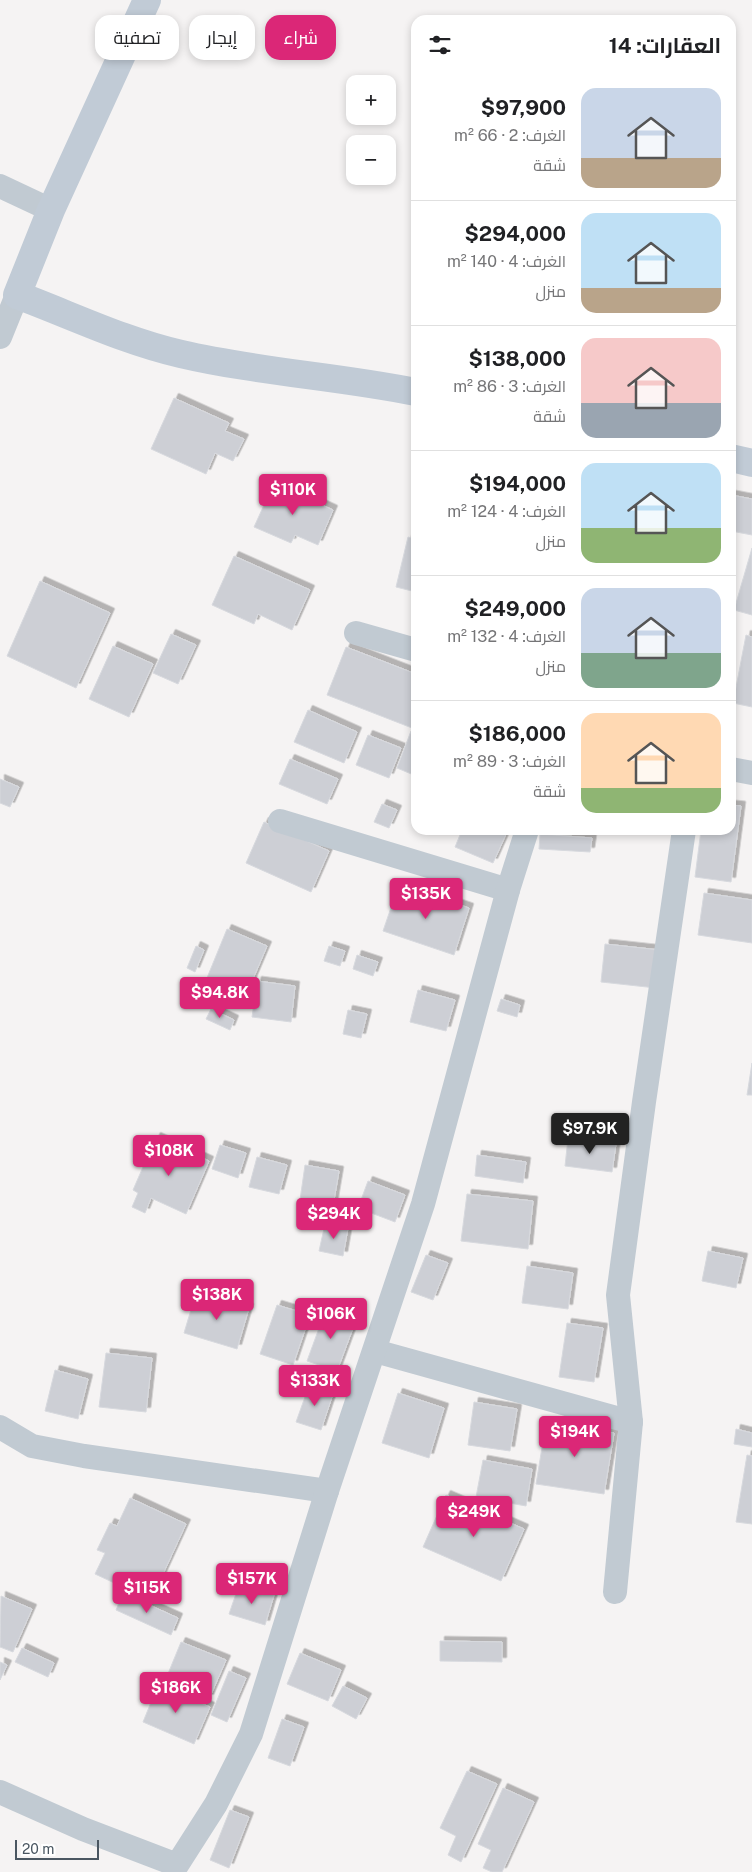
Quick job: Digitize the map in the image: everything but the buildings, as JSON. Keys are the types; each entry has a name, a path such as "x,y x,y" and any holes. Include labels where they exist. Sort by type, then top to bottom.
{"main road":[{"path":"147,0 51,210 17,295 139,342 180,354 411,391"},
{"path":"736,459 752,463"}],"street":[{"path":"0,186 51,210"},
{"path":"0,336 17,295"},
{"path":"356,633 411,649"},
{"path":"736,770 752,773"},
{"path":"280,821 508,890"},
{"path":"0,1792 174,1869 216,1804 252,1734 327,1491 423,1204 508,890 526,835"},
{"path":"615,1592 631,1422 618,1295 683,835"},
{"path":"374,1351 631,1422"},
{"path":"2,1434 32,1446 84,1456 327,1491"}]}
